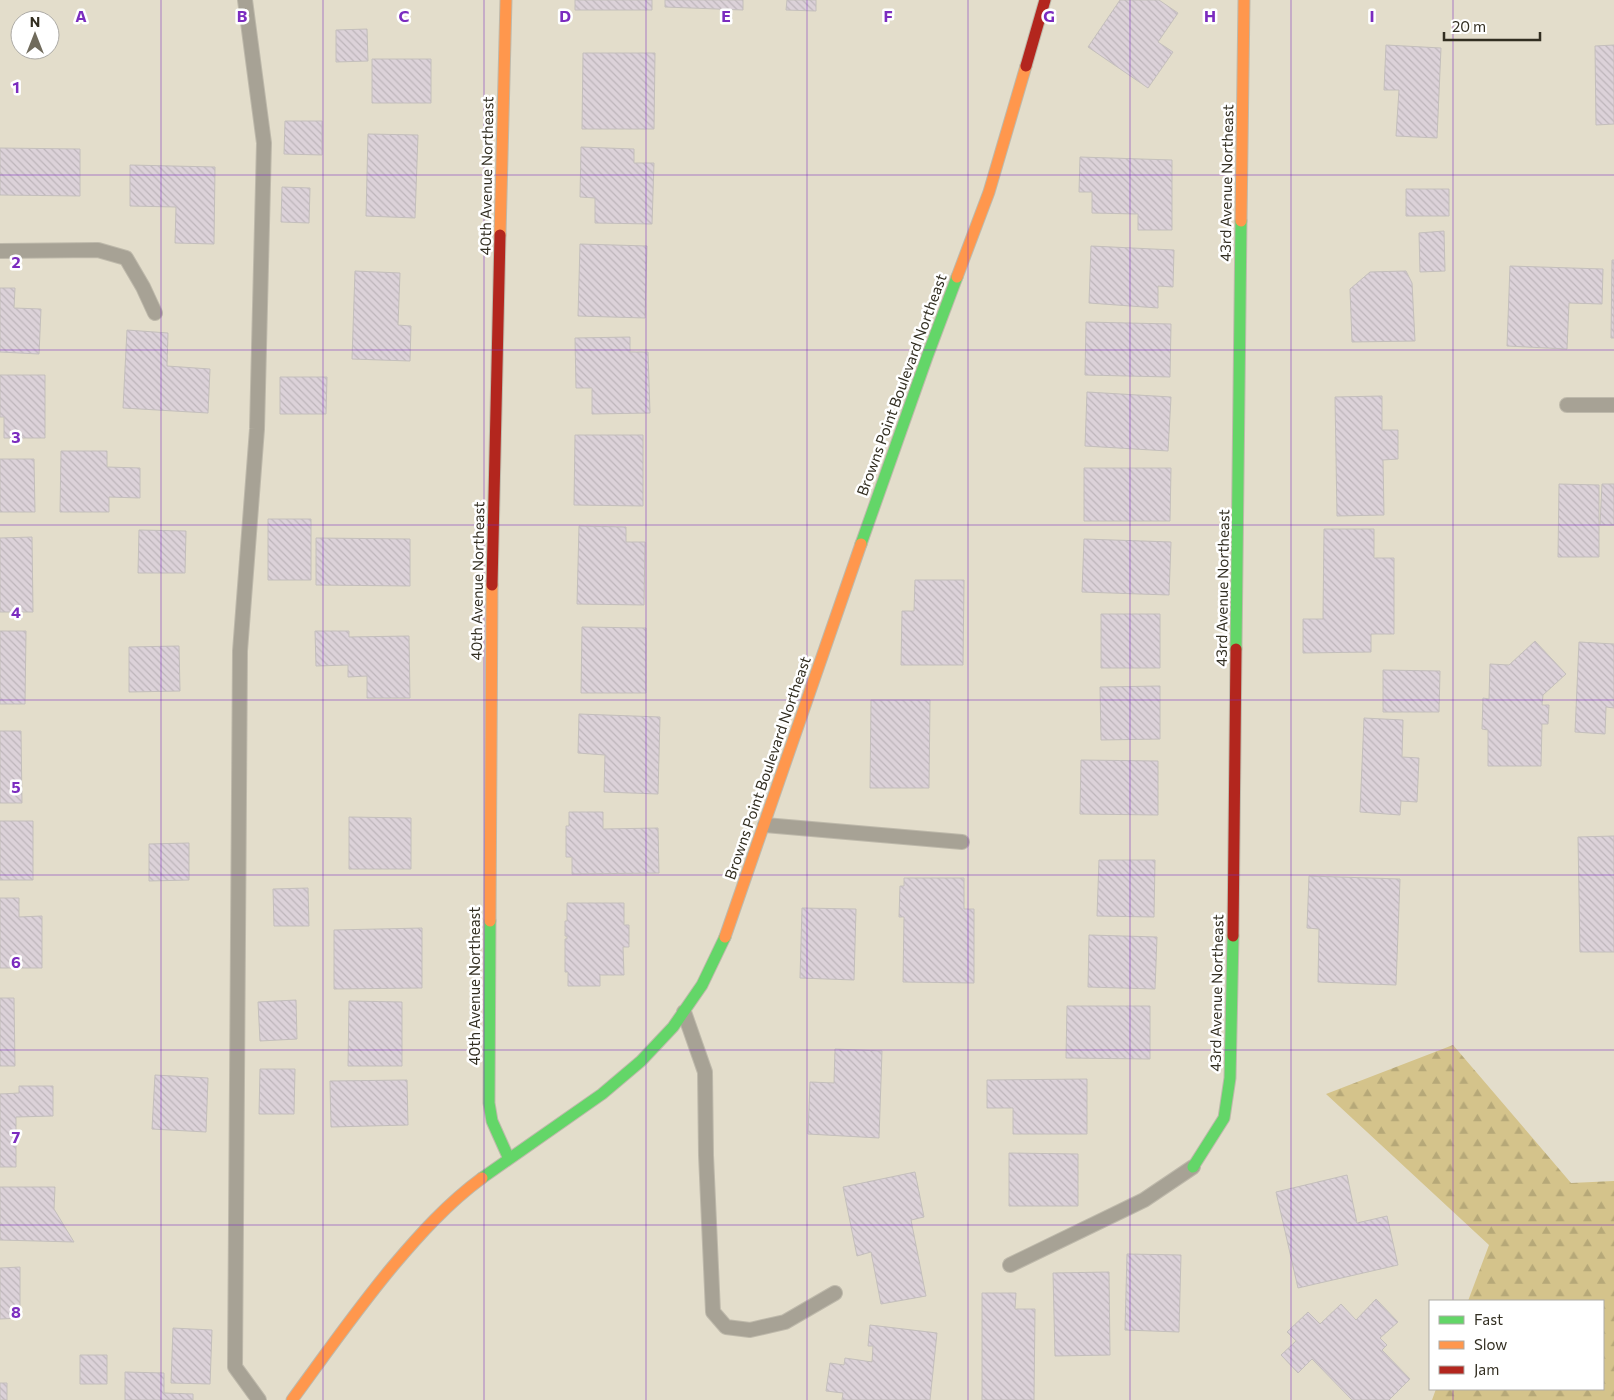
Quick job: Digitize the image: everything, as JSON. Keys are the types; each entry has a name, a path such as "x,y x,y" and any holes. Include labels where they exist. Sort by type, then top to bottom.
{"street":[{"name":"40th Avenue Northeast","path":"506,0 492,585 489,1103 492,1120 510,1159"},
{"name":"Browns Point Boulevard Northeast","path":"292,1400 366,1299 432,1222 468,1189 609,1089 641,1062 673,1027 702,985 729,928 927,357 989,192 1045,0"},
{"name":"43rd Avenue Northeast","path":"1193,1167 1224,1118 1230,1078 1244,0"}],"lane":[{"path":"245,0 264,143 257,429 240,651 235,1367 259,1400"},
{"path":"0,251 98,250 126,258 143,287 155,313"},
{"path":"1567,405 1614,405"},
{"path":"765,825 962,842"},
{"path":"684,1012 705,1072 706,1155 713,1312 726,1327 750,1330 785,1322 835,1293"},
{"path":"1010,1265 1144,1200 1193,1167"}],"green space":[{"path":"1453,1045 1571,1183 1614,1181 1614,1400 1432,1400 1436,1390 1604,1390 1604,1300 1468,1300 1489,1245 1326,1094"}],"building":[{"path":"575,0 652,0 652,10 575,10"},
{"path":"665,0 743,0 743,10 665,7"},
{"path":"787,0 816,0 816,11 786,10"},
{"path":"1120,0 1159,0 1178,13 1158,42 1173,52 1148,88 1088,47"},
{"path":"367,29 368,61 336,62 336,30"},
{"path":"1386,45 1441,48 1437,138 1396,136 1399,90 1384,90"},
{"path":"1614,45 1614,124 1596,125 1595,46"},
{"path":"583,53 655,53 654,129 582,129"},
{"path":"372,59 431,59 431,103 372,103"},
{"path":"285,121 322,121 322,155 284,154"},
{"path":"368,134 418,135 415,218 366,216"},
{"path":"581,147 634,149 634,163 654,163 652,224 595,223 595,198 580,197"},
{"path":"0,148 80,149 80,196 0,195"},
{"path":"1080,157 1172,160 1172,230 1138,230 1138,214 1092,213 1092,192 1079,192"},
{"path":"130,165 215,167 214,244 175,243 176,207 130,206"},
{"path":"282,187 310,188 309,223 281,222"},
{"path":"1406,189 1449,189 1449,216 1406,216"},
{"path":"1444,231 1445,271 1420,272 1419,233"},
{"path":"580,244 647,246 645,318 578,316"},
{"path":"1091,246 1174,250 1173,287 1158,286 1158,308 1089,303"},
{"path":"1612,260 1614,260 1614,338 1611,338"},
{"path":"1510,266 1603,269 1602,304 1569,303 1567,349 1507,346"},
{"path":"355,271 400,273 398,325 411,326 410,361 352,359"},
{"path":"1406,271 1412,283 1415,341 1352,342 1350,289 1370,272"},
{"path":"0,288 15,288 14,308 41,309 39,354 0,352"},
{"path":"1086,322 1171,324 1170,377 1085,375"},
{"path":"127,330 168,333 167,366 210,369 208,413 123,408"},
{"path":"630,337 630,352 648,352 650,413 592,414 592,388 576,388 575,338"},
{"path":"0,375 45,375 45,438 4,438 4,417 0,417"},
{"path":"280,377 327,377 326,414 280,414"},
{"path":"1087,392 1171,397 1168,451 1085,446"},
{"path":"1382,396 1382,430 1398,430 1398,459 1383,460 1384,515 1337,516 1335,397"},
{"path":"575,435 643,435 643,506 574,505"},
{"path":"61,451 107,451 107,467 140,468 140,498 109,497 109,512 60,512"},
{"path":"0,459 34,459 35,512 0,512"},
{"path":"1084,468 1171,468 1170,521 1084,521"},
{"path":"1559,484 1599,485 1599,557 1558,557"},
{"path":"1602,484 1614,484 1614,525 1600,525"},
{"path":"268,519 311,519 311,580 268,580"},
{"path":"579,526 626,527 626,542 645,542 644,605 577,604"},
{"path":"1324,529 1374,529 1374,558 1394,558 1394,634 1371,634 1371,652 1303,653 1303,619 1323,619"},
{"path":"139,530 186,531 185,573 138,573"},
{"path":"32,537 33,612 0,612 0,538"},
{"path":"316,538 410,539 410,586 316,585"},
{"path":"1084,539 1171,542 1169,595 1082,592"},
{"path":"915,580 964,580 963,665 901,665 902,611 914,611"},
{"path":"1101,614 1160,614 1160,668 1101,668"},
{"path":"582,627 646,628 646,693 581,693"},
{"path":"0,631 26,631 25,704 0,704"},
{"path":"315,631 349,631 349,637 409,636 410,698 367,698 367,676 348,677 348,665 316,666"},
{"path":"1535,641 1566,674 1543,695 1542,705 1549,705 1548,724 1542,724 1541,766 1488,766 1488,730 1482,729 1483,698 1489,699 1490,664 1509,665"},
{"path":"1579,642 1614,644 1614,708 1606,707 1605,734 1575,732"},
{"path":"179,646 180,691 129,692 129,647"},
{"path":"1383,670 1440,671 1439,712 1383,712"},
{"path":"1160,686 1160,739 1101,740 1100,687"},
{"path":"871,700 930,700 929,788 870,788"},
{"path":"579,714 660,717 658,794 604,792 605,755 578,753"},
{"path":"1364,718 1403,720 1402,757 1419,758 1417,802 1401,801 1400,815 1360,812"},
{"path":"0,731 21,731 22,803 0,803"},
{"path":"1081,760 1158,761 1158,815 1080,814"},
{"path":"569,812 603,812 603,829 658,828 659,873 572,874 572,857 566,857 566,826 569,826"},
{"path":"349,817 411,818 411,869 349,869"},
{"path":"0,821 33,821 33,880 0,880"},
{"path":"1614,836 1614,952 1580,952 1578,837"},
{"path":"189,843 189,880 149,881 149,844"},
{"path":"1099,860 1155,860 1154,917 1097,916"},
{"path":"1309,876 1400,879 1396,985 1318,982 1319,929 1307,928"},
{"path":"904,878 964,878 964,909 974,909 974,983 903,982 904,917 899,917 900,886 904,886"},
{"path":"308,888 309,926 274,926 273,889"},
{"path":"0,898 19,898 19,917 42,916 42,968 0,968"},
{"path":"567,903 624,903 624,925 629,925 629,947 623,947 624,975 600,975 600,986 568,986 568,972 565,972"},
{"path":"802,908 856,909 854,980 800,978"},
{"path":"422,928 422,988 334,989 334,930"},
{"path":"1089,935 1157,937 1155,989 1088,987"},
{"path":"0,998 14,998 15,1066 0,1066"},
{"path":"296,1000 297,1039 260,1041 258,1002"},
{"path":"349,1001 402,1002 402,1066 348,1066"},
{"path":"1067,1006 1150,1006 1150,1059 1066,1058"},
{"path":"835,1049 882,1051 879,1138 808,1134 810,1082 834,1083"},
{"path":"260,1069 295,1069 294,1114 259,1114"},
{"path":"155,1075 208,1078 206,1132 152,1129"},
{"path":"1087,1079 1087,1134 1013,1134 1013,1108 987,1108 987,1080"},
{"path":"407,1080 408,1125 331,1127 330,1081"},
{"path":"19,1086 53,1086 53,1116 16,1117 16,1167 0,1167 0,1094 19,1093"},
{"path":"1009,1153 1078,1154 1078,1206 1009,1206"},
{"path":"915,1172 924,1217 911,1220 926,1296 881,1304 871,1252 857,1256 843,1187"},
{"path":"1347,1175 1357,1223 1387,1216 1398,1265 1298,1288 1276,1192"},
{"path":"0,1187 55,1187 54,1209 74,1242 0,1240"},
{"path":"1127,1254 1181,1255 1179,1332 1125,1330"},
{"path":"20,1267 20,1318 0,1319 0,1268"},
{"path":"1109,1272 1110,1355 1055,1356 1053,1273"},
{"path":"982,1293 1016,1293 1015,1309 1035,1309 1034,1400 982,1400"},
{"path":"1376,1299 1398,1322 1380,1338 1387,1345 1382,1350 1410,1379 1389,1400 1352,1400 1312,1359 1298,1373 1281,1355 1296,1341 1287,1332 1308,1312 1320,1324 1341,1304 1356,1320"},
{"path":"870,1325 937,1333 930,1400 842,1400 843,1393 826,1391 830,1363 844,1365 845,1358 872,1362 873,1346 868,1346"},
{"path":"173,1328 212,1330 210,1384 171,1383"},
{"path":"80,1355 107,1355 107,1384 80,1384"},
{"path":"125,1372 164,1373 164,1393 193,1394 193,1400 125,1400"},
{"path":"0,1383 7,1383 7,1400 0,1400"}],"traffic: fast":[{"path":"1236,649 1241,221"},
{"path":"861,544 957,277"},
{"path":"490,921 489,1103 492,1121 509,1159"},
{"path":"1193,1167 1224,1118 1230,1078 1233,936"},
{"path":"482,1178 602,1094 641,1061 673,1027 702,985 725,937"}],"traffic: slow":[{"path":"500,235 506,0"},
{"path":"1241,221 1244,0"},
{"path":"957,277 989,192 1026,66"},
{"path":"725,937 861,544"},
{"path":"490,921 492,585"},
{"path":"292,1400 354,1315 403,1254 446,1208 482,1178"}],"traffic: jam":[{"path":"1026,66 1045,0"},
{"path":"492,585 500,235"},
{"path":"1233,936 1236,649"}]}
